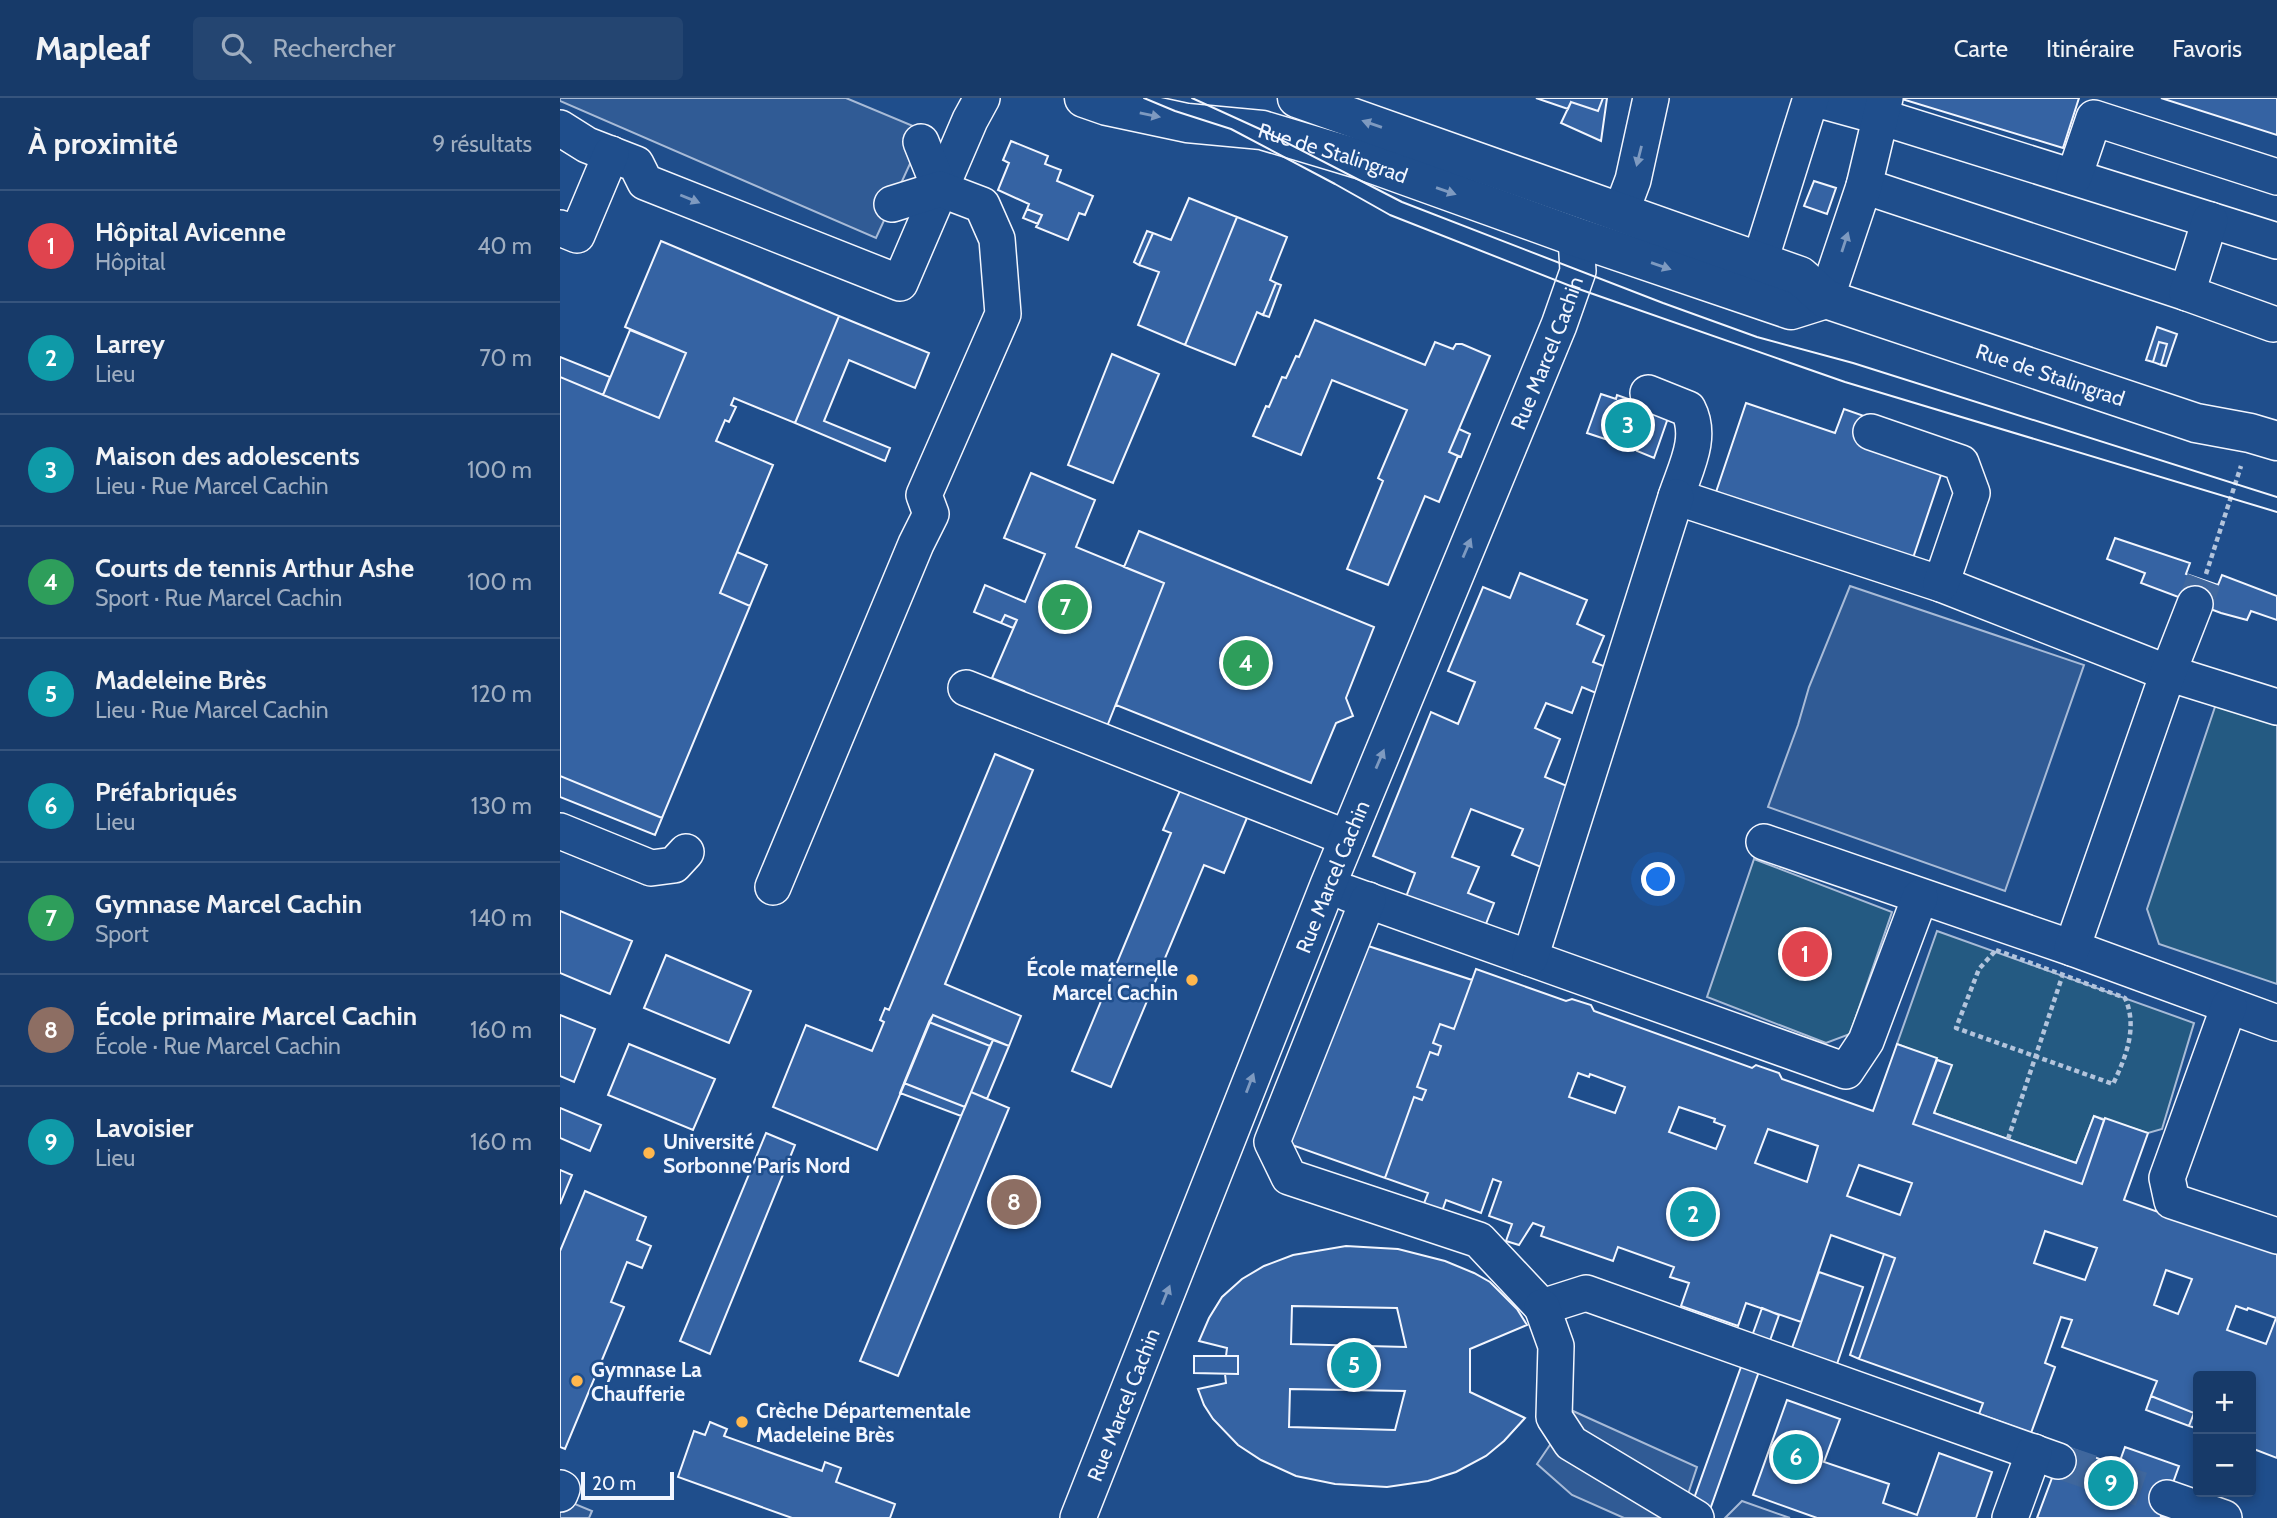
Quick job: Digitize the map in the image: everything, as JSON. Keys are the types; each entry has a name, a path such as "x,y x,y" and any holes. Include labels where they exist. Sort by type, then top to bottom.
{"main road":[{"name":"Rue de Stalingrad","path":"1084,98 1107,106 1187,123 1262,130 1359,159 1791,310 1826,299"},
{"name":"Rue de Stalingrad","path":"1297,98 1800,276 1826,299 2196,423 2263,437"},
{"path":"1556,189 1576,237"}],"street":[{"path":"560,228 577,235 591,148 645,182 904,272 982,98"},
{"path":"1621,212 1633,180 1651,98"},
{"path":"1760,261 1812,98 1883,107 2074,177 2277,241"},
{"path":"1826,299 1864,186 1883,107"},
{"path":"2074,177 2094,118 2277,177"},
{"path":"921,142 940,189"},
{"path":"1864,186 2273,324"},
{"path":"773,887 916,544 931,514 924,495 1003,314 997,239 982,205 940,189 892,204"},
{"path":"2187,293 2210,220"},
{"name":"Rue Marcel Cachin","path":"1078,1518 1347,838 1559,326 1578,271 1576,237"},
{"path":"1530,958 1694,441 1695,422 1688,409 1647,393"},
{"path":"1871,432 1961,463 1972,493 1941,584"},
{"path":"1676,497 1941,584 2168,673 2277,707"},
{"path":"2067,961 2168,673 2200,592"},
{"path":"966,688 1347,838"},
{"path":"560,831 652,868 674,865 685,852"},
{"path":"1764,842 1920,897 2067,961 2229,1006 2277,1023"},
{"path":"1328,886 1846,1071 1866,1041 1920,897"},
{"path":"1368,900 1272,1143 1289,1177 1479,1240 1542,1307 1556,1346 1554,1417 1571,1443 1696,1518"},
{"path":"2229,1006 2168,1178 2172,1201 2277,1236"},
{"path":"1542,1307 1586,1293 2046,1457 2010,1518"},
{"path":"560,1488 560,1493"},
{"path":"2168,1498 2224,1518"}],"path":[{"path":"2200,592 2236,484 2263,437"},
{"path":"1996,950 2067,961 2125,998 2131,1010 2127,1053 2113,1084 1956,1028 1979,970 1996,950"},
{"path":"2008,1139 2067,961"}],"shaded area":[{"path":"560,98 846,98 925,131 876,238 560,101"},
{"path":"1850,586 2084,665 2005,891 1768,807 1809,687"},
{"path":"2219,695 2277,715 2277,984 2159,944 2147,909"},
{"path":"1754,859 1892,912 1850,1034 1826,1043 1707,997"},
{"path":"1937,931 2194,1023 2162,1129 2148,1133 2094,1116 2076,1163 1934,1113 1951,1065 1897,1044"},
{"path":"1573,1411 1697,1467 1680,1518 1624,1518 1572,1495 1537,1464"},
{"path":"560,1498 592,1511 589,1518 560,1518"},
{"path":"1742,1501 1790,1518 1725,1518"}],"building":[{"path":"1536,98 1603,98 1598,111 1571,102 1568,109"},
{"path":"1603,98 1607,98 1601,141 1561,123 1571,102 1598,111"},
{"path":"1899,98 2079,98 2063,148 1902,99 1901,103"},
{"path":"2161,98 2277,98 2277,135"},
{"path":"1011,141 1048,156 1045,164 1061,170 1057,181 1093,196 1085,215 1079,213 1068,240 1036,227 1042,215 1027,209 1029,204 998,190 1009,163 1003,160"},
{"path":"1814,181 1836,188 1827,214 1804,206"},
{"path":"1189,198 1237,217 1185,345 1138,325 1159,272 1139,265 1153,233 1171,240"},
{"path":"1027,209 1042,215 1038,224 1023,218"},
{"path":"1237,217 1287,237 1270,280 1276,283 1263,315 1257,312 1235,365 1185,345"},
{"path":"1147,231 1153,233 1139,265 1134,262"},
{"path":"661,241 839,316 795,423 734,398 731,405 736,407 729,422 725,420 716,441 773,465 720,593 750,606 662,818 560,776 560,377 659,418 686,353 625,327"},
{"path":"1276,283 1281,285 1269,317 1263,315"},
{"path":"839,316 929,353 915,388 849,360 824,421 890,448 885,461 795,423"},
{"path":"1315,320 1425,365 1435,342 1453,349 1456,344 1462,344 1490,356 1449,452 1458,456 1439,502 1425,496 1388,585 1347,569 1383,481 1378,478 1407,410 1332,380 1301,455 1253,436 1282,377 1286,378 1296,356 1299,357"},
{"path":"2157,327 2177,334 2166,366 2161,365 2167,344 2159,342 2153,362 2146,360"},
{"path":"630,330 686,353 659,418 603,395"},
{"path":"2159,342 2167,344 2161,365 2153,362"},
{"path":"1112,354 1159,374 1113,483 1068,465"},
{"path":"560,357 610,377 603,395 560,377"},
{"path":"1601,394 1616,399 1617,395 1651,407 1668,418 1654,458 1637,451 1639,444 1607,432 1605,439 1587,433"},
{"path":"1746,403 1835,433 1844,409 1867,417 1858,444 1942,472 1913,558 1716,492"},
{"path":"1459,429 1470,434 1461,457 1449,452"},
{"path":"1031,473 1095,500 1076,547 1164,583 1106,729 1022,695 1024,691 992,678 1017,620 1005,615 1001,623 974,612 985,585 1025,602 1045,554 1004,538"},
{"path":"1139,531 1374,627 1346,698 1353,716 1336,723 1311,783 1116,705 1164,583 1124,567"},
{"path":"2115,538 2190,563 2186,574 2218,585 2222,575 2277,596 2277,620 2251,611 2247,620 2221,613 2141,583 2145,573 2107,559"},
{"path":"737,552 767,565 750,606 720,593"},
{"path":"1520,573 1587,600 1577,624 1604,636 1593,662 1619,672 1608,698 1582,687 1572,713 1546,703 1535,728 1560,739 1545,777 1572,788 1541,867 1512,855 1523,829 1471,809 1452,857 1479,867 1468,893 1494,903 1484,929 1406,897 1415,873 1373,856 1431,712 1458,724 1475,682 1448,671 1483,587 1510,598"},
{"path":"1005,615 1017,620 1013,628 1001,623"},
{"path":"995,754 1033,770 945,984 1021,1016 1009,1046 933,1015 877,1150 773,1107 806,1025 872,1051 884,1022 880,1020 885,1008 889,1010"},
{"path":"560,776 662,818 655,835 560,797"},
{"path":"1182,786 1249,813 1224,873 1204,865 1111,1087 1072,1071 1171,833 1163,830"},
{"path":"560,911 632,941 610,994 560,973"},
{"path":"1359,943 1472,980 1454,1029 1440,1024 1433,1043 1441,1046 1438,1055 1430,1052 1417,1087 1426,1090 1422,1100 1414,1097 1385,1178 1289,1144"},
{"path":"666,955 751,991 729,1043 644,1008"},
{"path":"1476,969 1566,1001 1572,999 1591,1005 1594,1011 1752,1068 1756,1065 1779,1073 1782,1079 1873,1111 1897,1044 1937,1058 1913,1124 2082,1184 2105,1118 2148,1133 2124,1200 2277,1254 2277,1458 2256,1450 2256,1371 2193,1371 2193,1413 2151,1396 2157,1381 2062,1347 2072,1320 2061,1317 2045,1363 2055,1367 2031,1433 1979,1414 1983,1403 1859,1359 1895,1258 1831,1235 1801,1322 1746,1303 1738,1326 1681,1306 1689,1283 1670,1277 1674,1267 1618,1247 1613,1261 1541,1236 1544,1227 1533,1223 1519,1245 1506,1241 1512,1224 1489,1216 1501,1182 1493,1179 1481,1213 1446,1200 1440,1217 1421,1211 1428,1193 1385,1178 1414,1097 1422,1100 1426,1090 1417,1087 1430,1052 1438,1055 1441,1046 1433,1043 1440,1024 1454,1029","holes":["1578,1073 1589,1077 1590,1074 1625,1087 1615,1113 1569,1097","1679,1107 1715,1119 1714,1122 1725,1126 1716,1149 1669,1132","1768,1129 1818,1146 1807,1182 1755,1163","1859,1165 1912,1183 1900,1215 1847,1196","2045,1231 2097,1248 2085,1280 2034,1263","2166,1270 2192,1279 2178,1314 2154,1305","2236,1306 2276,1318 2266,1344 2227,1330"]},
{"path":"560,1015 595,1029 574,1082 560,1076"},
{"path":"933,1015 993,1040 990,1046 929,1022"},
{"path":"929,1022 990,1046 965,1107 904,1083"},
{"path":"993,1040 1009,1046 987,1099 971,1092"},
{"path":"629,1044 715,1079 693,1130 608,1095"},
{"path":"1937,1060 1952,1065 1934,1113 2076,1163 2094,1116 2104,1120 2082,1184 1913,1124"},
{"path":"904,1083 965,1107 961,1116 900,1093"},
{"path":"971,1092 1009,1108 898,1376 860,1361"},
{"path":"560,1108 601,1125 590,1151 560,1138"},
{"path":"766,1133 795,1145 710,1354 680,1341"},
{"path":"560,1170 572,1175 560,1204"},
{"name":"Gymnase La Chaufferie","path":"585,1191 646,1217 637,1240 651,1246 642,1268 627,1262 611,1302 624,1307 565,1449 560,1447 560,1251"},
{"path":"1346,1246 1398,1249 1445,1261 1490,1282 1517,1309 1527,1325 1470,1349 1470,1392 1525,1418 1486,1456 1456,1472 1428,1481 1387,1487 1335,1484 1296,1476 1261,1460 1238,1445 1213,1419 1198,1389 1226,1383 1225,1374 1238,1374 1238,1356 1226,1356 1227,1348 1199,1341 1222,1297 1242,1279 1264,1266 1293,1255","holes":["1292,1306 1397,1308 1406,1347 1291,1344","1290,1389 1405,1391 1395,1430 1289,1427"]},
{"path":"1884,1254 1895,1258 1859,1359 1850,1355"},
{"path":"1819,1272 1863,1287 1837,1364 1792,1348"},
{"path":"1762,1308 1779,1315 1707,1518 1687,1518"},
{"path":"1194,1356 1238,1356 1238,1374 1194,1373"},
{"path":"2151,1396 2193,1413 2193,1416 2189,1426 2146,1410"},
{"path":"1787,1400 1840,1419 1824,1462 1889,1484 1883,1503 1917,1515 1939,1453 1992,1472 1976,1518 1817,1518 1753,1495"},
{"path":"710,1422 727,1429 724,1436 822,1471 825,1462 841,1468 836,1482 895,1504 890,1518 792,1518 678,1477 694,1431 705,1435"},
{"path":"2064,1446 2108,1462 2107,1465 2117,1469 2125,1447 2179,1466 2161,1516 2168,1518 2037,1518"}],"tunnel":[{"path":"2195,604 2204,580"},
{"path":"2058,1461 2167,1498"}],"tram line":[{"path":"1144,98 1231,129 1390,215 1573,287 1845,382 2277,512"},
{"path":"1192,98 1262,130 1402,202 1663,303 1757,337 1853,363 2277,497"}],"place":[{"name":"Maison des adolescents","path":"1628,425"},
{"name":"Gymnase Marcel Cachin","path":"1065,607"},
{"name":"Courts de tennis Arthur Ashe","path":"1246,663"},
{"name":"Hôpital Avicenne","path":"1805,954"},
{"name":"École maternelle Marcel Cachin","path":"1192,980"},
{"name":"Université Sorbonne Paris Nord","path":"649,1153"},
{"name":"École primaire Marcel Cachin","path":"1014,1202"},
{"name":"Larrey","path":"1693,1214"},
{"name":"Madeleine Brès","path":"1354,1365"},
{"name":"Gymnase La Chaufferie","path":"577,1381"},
{"name":"Crèche Départementale Madeleine Brès","path":"742,1422"},
{"name":"Préfabriqués","path":"1796,1457"},
{"name":"Lavoisier","path":"2111,1483"}]}
